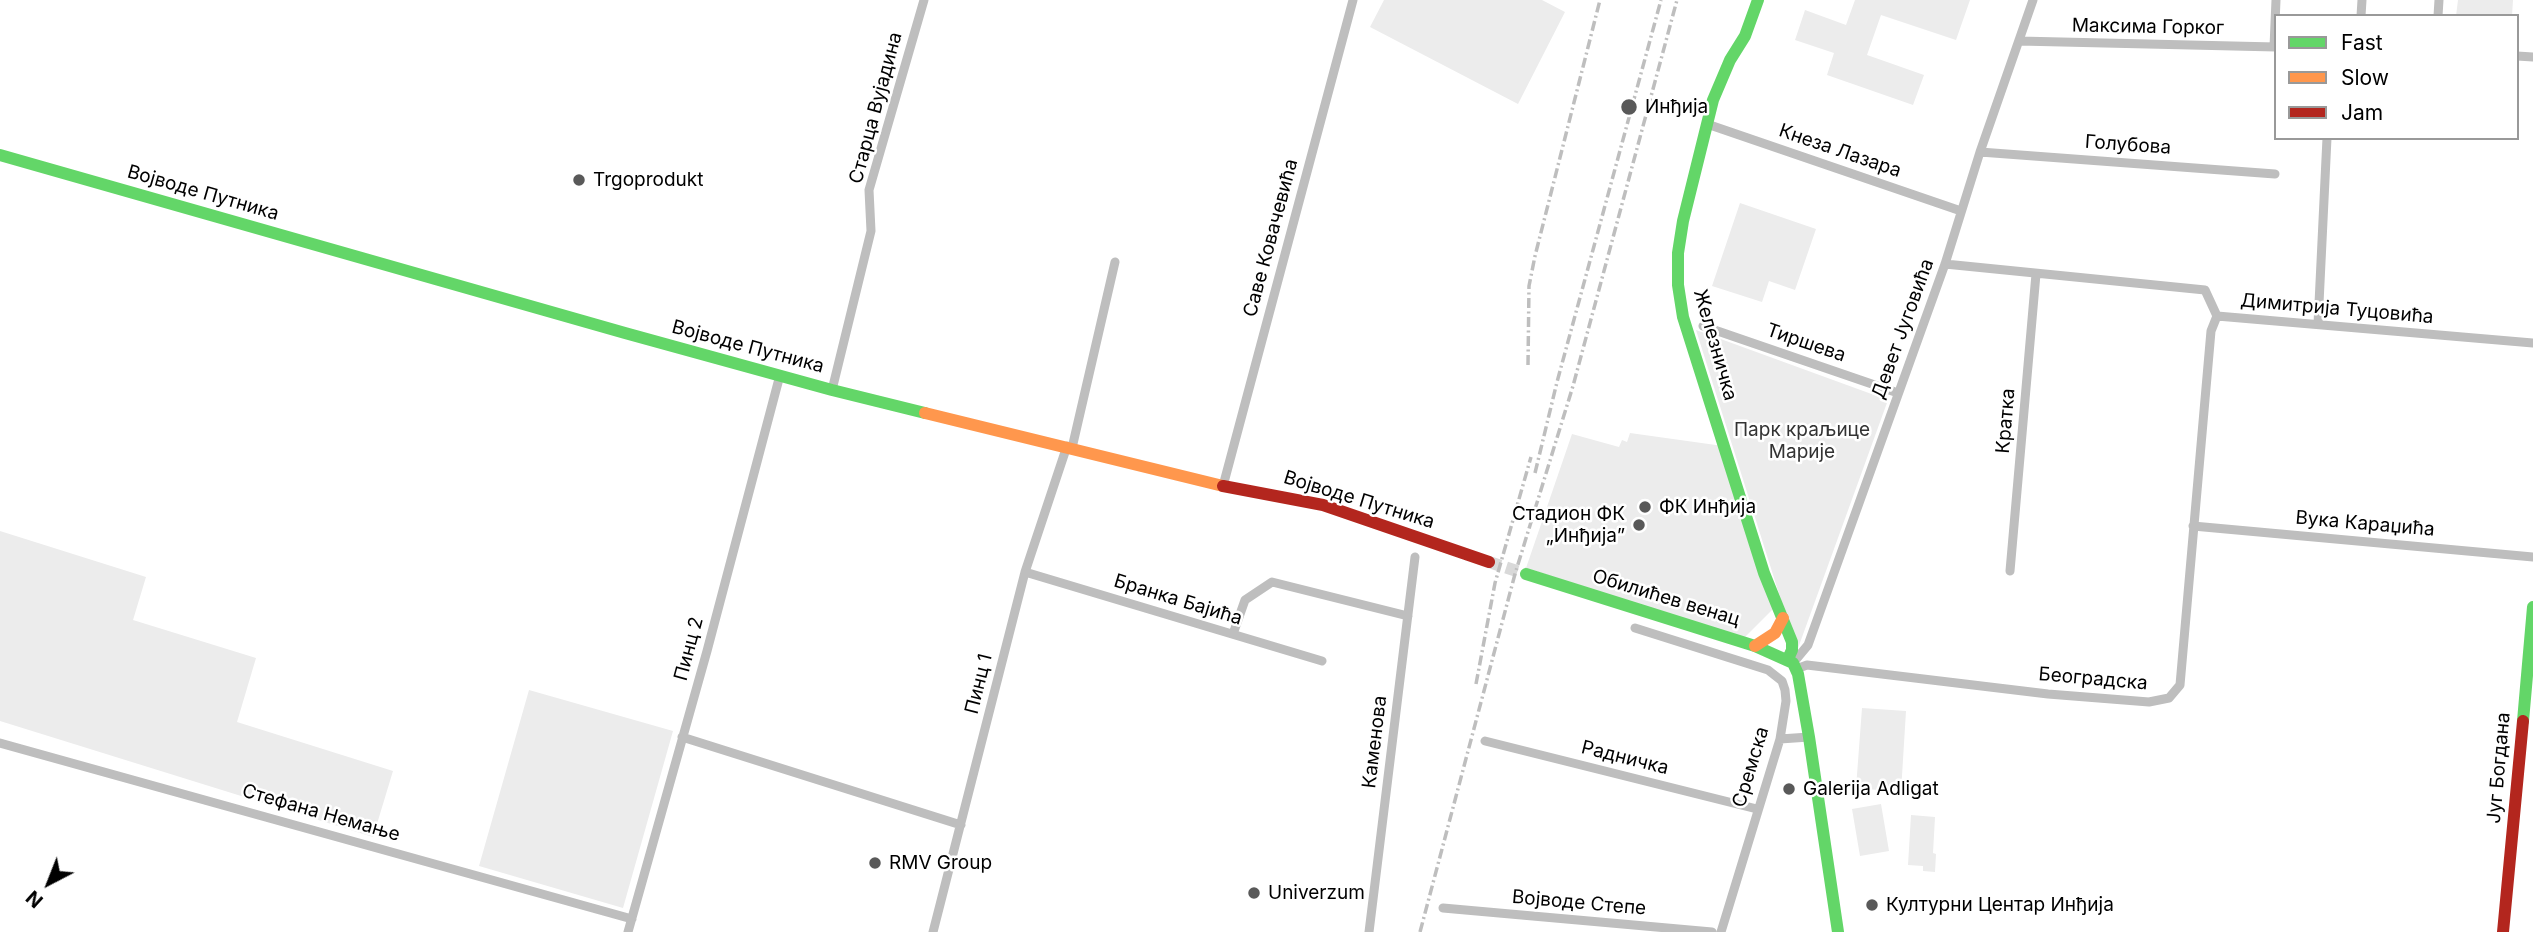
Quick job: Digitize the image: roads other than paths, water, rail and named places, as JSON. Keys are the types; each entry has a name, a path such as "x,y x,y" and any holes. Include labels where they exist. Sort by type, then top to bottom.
{"main road":[{"name":"Железничка","path":"1758,0 1745,36 1730,60 1713,100 1683,221 1678,253 1680,296 1683,317 1764,573 1792,642 1792,664 1809,737 1838,932"},
{"name":"Војводе Путника","path":"0,155 832,390 1223,486 1324,505 1489,562"},
{"name":"Обилићев венац","path":"1526,574 1755,646 1792,664"},
{"name":"Југ Богдана","path":"2503,932 2533,607"},
{"path":"1755,646 1774,633 1783,618"}],"street":[{"name":"Старца Вујадина","path":"832,390 871,231 869,190 924,0"},
{"name":"Саве Ковачевића","path":"1223,486 1353,0"},
{"name":"Девет Југовића","path":"1792,664 1808,645 1945,264 1980,152 2033,0"},
{"name":"Максима Горког","path":"2019,41 2274,47"},
{"name":"Кнеза Лазара","path":"1707,124 1961,211"},
{"path":"2318,324 2327,140"},
{"name":"Голубова","path":"1980,152 2275,174"},
{"name":"Пинц 1","path":"933,932 1025,572 1070,447 1115,262"},
{"name":"Димитрија Туцовића","path":"1945,264 2205,290 2217,317 2533,343"},
{"name":"Кратка","path":"2010,571 2036,274"},
{"name":"Београдска","path":"1792,664 2048,694 2160,702 2169,698 2180,685 2211,331 2217,317"},
{"name":"Тиршева","path":"1703,326 1898,393"},
{"name":"Пинц 2","path":"628,932 780,375"},
{"name":"Вука Караџића","path":"2193,526 2533,558"},
{"name":"Каменова","path":"1369,932 1415,557"},
{"name":"Бранка Бајића","path":"1025,572 1322,661"},
{"path":"1233,634 1245,600 1272,582 1408,616"},
{"name":"Сремска","path":"1635,628 1756,665 1782,681 1786,701 1780,739 1721,932"},
{"path":"682,737 961,825"},
{"path":"1780,739 1809,737"},
{"name":"Радничка","path":"1485,741 1757,809"},
{"name":"Стефана Немање","path":"0,743 632,919"},
{"name":"Војводе Степе","path":"1443,908 1712,932"}],"tunnel":[{"path":"1489,562 1526,574"}],"railway":[{"path":"1528,365 1529,286 1600,0"},
{"path":"1535,473 1557,382 1661,0"},
{"path":"1420,932 1515,574 1573,386 1677,0"},
{"path":"1476,684 1495,583 1531,457"}],"place":[{"name":"Инђија","path":"1629,107"},
{"name":"Trgoprodukt","path":"579,180"},
{"name":"ФК Инђија","path":"1645,507"},
{"name":"Стадион ФК „Инђија”","path":"1639,525"},
{"name":"Galerija Adligat","path":"1789,789"},
{"name":"RMV Group","path":"875,863"},
{"name":"Univerzum","path":"1254,893"},
{"name":"Културни Центар Инђија","path":"1872,905"}],"park label":[{"name":"Парк краљице Марије","path":"1802,441"}]}
